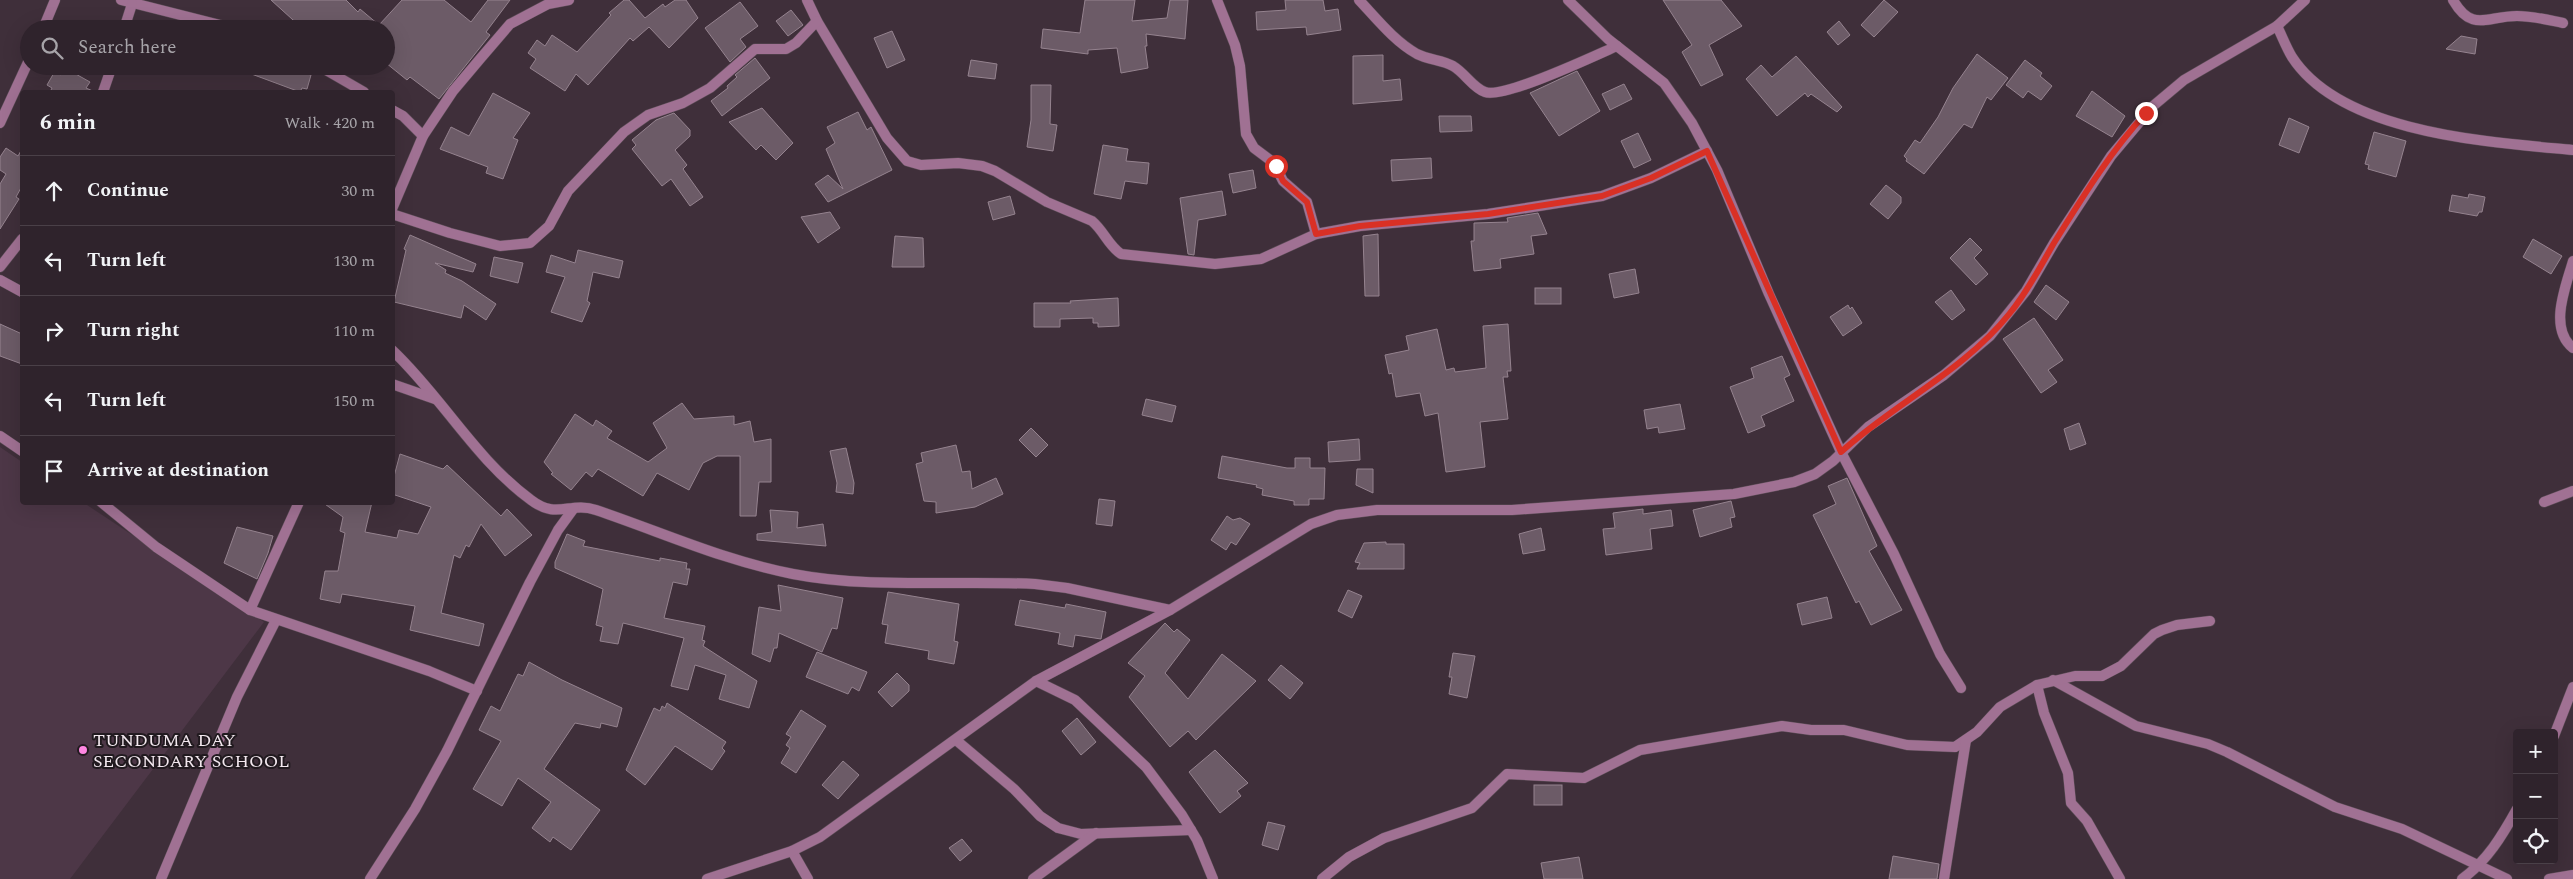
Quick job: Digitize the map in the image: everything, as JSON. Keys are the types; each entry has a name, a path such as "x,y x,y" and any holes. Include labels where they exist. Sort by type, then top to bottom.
{"street":[{"path":"47,20 55,0"},
{"path":"121,0 199,20"},
{"path":"395,202 422,136 453,91 510,24 548,4 569,0"},
{"path":"807,0 817,21 888,138 897,152 907,161 921,165 958,163 995,170 1029,193 1092,221 1099,227 1110,244 1121,254 1207,264 1246,262 1261,259 1316,234 1360,226 1488,214 1602,196 1651,178 1707,151"},
{"path":"1217,0 1240,66 1245,120 1250,142 1274,163 1283,181 1307,202 1316,234"},
{"path":"1359,0 1404,46 1428,59 1454,67 1483,92 1496,94 1526,84 1617,46"},
{"path":"1568,0 1617,46 1664,83 1680,103 1707,151 1841,452 1890,545 1940,654 1961,688"},
{"path":"707,879 792,851 820,837 1036,681 1170,610 1289,536 1312,524 1337,515 1402,508 1512,510 1734,494 1794,482 1815,474 1833,461 1868,428 1966,357 2003,321 2026,291 2054,243 2111,156 2153,106 2198,72 2277,26 2304,0"},
{"path":"2453,0 2460,12 2474,20 2516,16 2563,23"},
{"path":"127,20 132,4"},
{"path":"395,215 450,234 500,246 530,243 549,226 568,191 602,153 638,120 684,103 710,88 755,49 786,49 796,43 817,21"},
{"path":"2277,26 2292,58 2313,79 2357,109 2388,121 2425,130 2573,150"},
{"path":"0,123 22,75"},
{"path":"104,90 109,75"},
{"path":"330,75 347,88"},
{"path":"395,112 403,116 422,136"},
{"path":"0,267 20,242"},
{"path":"2573,261 2561,308 2560,328 2565,342 2573,348"},
{"path":"0,280 20,291"},
{"path":"395,353 436,399 473,446 530,500 546,510 592,508 696,548 747,564 795,574 840,581 1035,584 1067,588 1170,610"},
{"path":"395,385 436,399"},
{"path":"0,436 20,450"},
{"path":"2544,502 2573,491"},
{"path":"104,505 156,547 250,610 429,671 477,691"},
{"path":"250,610 298,505"},
{"path":"370,879 415,809 477,691 539,564 558,530 574,508"},
{"path":"161,879 237,697 276,620"},
{"path":"1322,879 1349,857 1384,838 1472,808 1507,774 1584,778 1640,750 1782,726 1811,730 1844,730 1907,745 1955,746 1966,740 2000,707 2038,685 2052,680 2076,676 2102,676 2121,666 2154,634 2177,625 2210,621"},
{"path":"2052,680 2136,726 2214,746 2335,807 2402,829 2506,879"},
{"path":"1036,681 1075,700 1146,767 1191,830 1213,879"},
{"path":"2038,685 2051,731 2068,773 2071,803 2087,821 2120,879"},
{"path":"2557,729 2573,688"},
{"path":"956,740 1014,789 1048,823 1070,832 1164,832 1191,830"},
{"path":"1944,879 1966,740"},
{"path":"2462,879 2479,866 2496,845 2513,816"},
{"path":"1033,879 1096,833"},
{"path":"792,851 808,879"},
{"path":"2549,879 2573,875"}],"shaded area":[{"name":"TUNDUMA DAY SECONDARY SCHOOL","path":"0,447 20,461 20,505 87,505 264,622 70,879 0,879"}],"building":[{"path":"271,0 346,0 358,12 360,9 373,20 293,20"},
{"path":"402,0 444,0 471,22 488,0 510,0 486,32 490,35 439,99 410,77 407,80 395,70 395,20 384,20"},
{"path":"624,0 629,0 645,18 663,4 665,7 675,0 686,0 698,18 669,48 649,27 633,41 630,38 588,85 576,74 565,91 530,68 536,59 528,53 537,40 545,46 552,35 577,52 611,15 609,13"},
{"path":"1085,0 1135,0 1132,21 1167,18 1170,0 1188,0 1185,39 1146,34 1147,46 1145,46 1148,68 1121,73 1117,48 1088,50 1088,54 1041,48 1043,29 1080,33"},
{"path":"1285,0 1323,0 1325,11 1338,9 1341,30 1307,35 1306,27 1257,30 1256,12 1286,10"},
{"path":"1663,0 1721,0 1742,26 1709,45 1723,75 1701,86 1682,52 1692,45"},
{"path":"1884,0 1898,12 1874,37 1861,25"},
{"path":"740,2 758,26 740,39 746,47 730,62 705,28"},
{"path":"791,10 803,25 788,36 776,21"},
{"path":"1839,21 1850,35 1838,45 1827,32"},
{"path":"892,31 905,60 887,68 874,38"},
{"path":"2461,36 2477,39 2475,54 2446,49"},
{"path":"1977,54 2008,78 1991,100 1987,97 1972,128 1964,124 1924,174 1906,161 1907,159 1904,156 1915,140 1920,143 1938,117 1953,88"},
{"path":"1383,55 1383,81 1400,79 1402,100 1353,104 1353,56"},
{"path":"1796,56 1842,107 1837,112 1811,94 1808,97 1805,93 1777,116 1746,79 1761,65 1772,77"},
{"path":"755,58 770,78 722,116 711,101 728,88 727,86 737,77 735,75"},
{"path":"971,60 997,64 995,79 968,76"},
{"path":"2025,60 2042,73 2040,76 2052,86 2041,100 2028,91 2023,98 2006,85"},
{"path":"1577,71 1600,111 1559,136 1530,93"},
{"path":"53,75 78,75 90,82 86,88 90,90 51,90 52,88 47,85"},
{"path":"254,75 311,75 307,89 295,90"},
{"path":"1624,84 1632,99 1610,110 1602,94"},
{"path":"1031,85 1051,85 1050,124 1057,125 1053,151 1027,147 1031,120"},
{"path":"2092,91 2125,116 2112,137 2076,116"},
{"path":"493,93 530,113 513,138 518,140 503,179 486,173 488,167 440,149 451,127 469,136"},
{"path":"762,108 793,143 776,160 761,145 756,150 729,122"},
{"path":"858,112 867,130 871,127 892,170 828,202 815,184 828,175 843,189 826,149 835,143 827,127"},
{"path":"674,113 690,130 690,136 675,150 687,165 683,169 703,197 690,206 671,179 662,186 632,149 636,145 632,140 656,120"},
{"path":"1439,116 1471,116 1472,131 1440,132"},
{"path":"2289,118 2309,127 2299,153 2279,145"},
{"path":"2374,132 2406,141 2396,177 2368,169 2369,165 2365,164"},
{"path":"1638,133 1651,160 1634,168 1621,141"},
{"path":"1103,145 1128,149 1126,161 1149,163 1147,184 1125,181 1121,199 1094,194"},
{"path":"6,148 18,156 20,152 20,190 16,197 19,199 0,229 0,184 6,174 0,170 0,157"},
{"path":"1431,158 1432,178 1392,181 1391,160"},
{"path":"1253,170 1256,188 1233,193 1229,174"},
{"path":"1886,185 1901,197 1901,203 1888,219 1870,204"},
{"path":"1222,191 1226,215 1198,220 1194,255 1188,254 1180,198"},
{"path":"2469,194 2485,197 2482,212 2479,212 2477,216 2449,211 2452,195 2468,198"},
{"path":"1010,196 1015,214 993,220 988,202"},
{"path":"830,212 840,228 818,243 801,217"},
{"path":"1538,213 1547,234 1531,236 1534,254 1500,259 1501,268 1474,271 1471,241 1474,241 1474,223 1508,222 1507,218"},
{"path":"1378,234 1379,296 1365,296 1363,236"},
{"path":"410,235 476,264 473,272 435,263 446,270 445,273 462,281 496,304 486,320 464,305 461,318 395,302 406,250 404,249"},
{"path":"895,236 923,238 924,267 892,267"},
{"path":"1970,238 1982,250 1974,258 1988,274 1976,285 1950,258"},
{"path":"2533,239 2562,256 2551,274 2523,257"},
{"path":"578,250 623,261 619,278 593,272 587,301 590,303 582,322 551,312 565,277 546,272 551,255 575,263"},
{"path":"494,257 523,263 518,283 490,276"},
{"path":"1635,269 1639,293 1614,298 1609,274"},
{"path":"2046,285 2069,302 2056,320 2034,302"},
{"path":"1535,288 1561,288 1561,304 1535,304"},
{"path":"1951,290 1965,310 1952,320 1935,302"},
{"path":"1118,298 1119,326 1098,327 1098,323 1093,323 1093,318 1060,319 1060,327 1034,327 1034,303 1071,303 1070,301"},
{"path":"1848,305 1850,309 1852,307 1862,323 1843,336 1830,317"},
{"path":"2034,318 2063,360 2048,370 2057,382 2041,393 2003,339"},
{"path":"0,324 20,333 20,363 0,356"},
{"path":"1508,324 1511,371 1507,371 1508,377 1503,377 1508,419 1480,422 1485,467 1446,472 1438,413 1425,416 1420,393 1396,397 1392,373 1389,374 1385,355 1409,350 1406,336 1437,329 1446,370 1454,368 1455,372 1486,368 1483,326"},
{"path":"1782,356 1790,375 1784,378 1794,401 1761,416 1765,426 1748,433 1730,387 1754,378 1751,368"},
{"path":"1146,399 1176,406 1172,422 1142,415"},
{"path":"682,403 694,419 734,416 734,425 750,421 754,442 771,439 771,482 759,482 756,516 740,516 740,456 717,456 703,463 689,490 657,473 643,496 598,469 592,477 586,472 571,490 551,474 553,473 544,462 575,414 593,426 596,420 612,431 607,438 648,462 667,448 653,423"},
{"path":"1680,404 1685,429 1659,433 1658,427 1647,429 1644,410"},
{"path":"2079,423 2086,444 2070,450 2064,429"},
{"path":"1031,428 1048,445 1036,457 1019,440"},
{"path":"1359,439 1360,460 1329,462 1328,442"},
{"path":"956,445 962,472 970,471 972,489 996,478 1003,494 975,507 936,513 936,502 924,501 916,464 923,462 921,453"},
{"path":"846,448 854,483 853,494 836,492 837,483 830,451"},
{"path":"400,454 443,469 447,465 501,516 507,509 532,535 505,556 481,524 469,547 466,545 460,558 454,555 441,613 484,624 479,646 410,630 415,606 342,594 340,603 320,599 325,571 338,571 345,533 340,531 343,517 326,505 371,505 365,532 397,538 399,530 418,534 431,507 395,495 395,473"},
{"path":"1222,456 1287,468 1295,468 1295,458 1310,458 1310,468 1325,468 1324,499 1309,499 1309,505 1294,505 1294,501 1262,495 1263,489 1256,487 1257,485 1218,478"},
{"path":"1357,469 1373,469 1373,493 1356,485"},
{"path":"1847,478 1877,546 1869,551 1902,610 1871,625 1859,601 1856,603 1813,515 1836,504 1828,486"},
{"path":"1099,499 1115,501 1112,526 1096,524"},
{"path":"1731,501 1735,517 1730,518 1732,527 1700,537 1693,510"},
{"path":"1643,509 1643,514 1671,510 1673,526 1650,529 1652,549 1606,555 1603,529 1615,528 1613,513"},
{"path":"770,510 798,512 797,528 823,524 826,546 757,540 757,534 772,532"},
{"path":"1227,516 1233,520 1240,518 1250,524 1236,545 1231,542 1226,550 1211,540"},
{"path":"237,527 273,536 257,579 224,563"},
{"path":"1541,528 1545,550 1523,554 1519,534"},
{"path":"567,534 585,541 583,546 660,561 660,558 687,563 686,569 690,569 687,585 673,582 664,618 705,626 702,640 705,641 703,646 757,681 749,708 719,699 726,675 695,665 688,690 671,686 684,638 623,623 618,644 600,641 603,627 596,625 603,589 555,568 555,562"},
{"path":"1386,542 1386,544 1404,544 1404,569 1357,569 1360,563 1355,562 1364,543"},
{"path":"778,585 843,598 837,629 832,628 822,652 779,633 777,648 774,648 770,662 752,654 759,607 781,611"},
{"path":"1348,590 1362,596 1352,618 1338,611"},
{"path":"888,592 959,604 954,641 958,642 954,664 928,659 929,651 885,643 888,625 882,624"},
{"path":"1827,597 1832,618 1802,625 1797,604"},
{"path":"1020,600 1065,608 1066,604 1106,612 1101,639 1075,635 1073,647 1058,644 1060,633 1015,625"},
{"path":"1165,623 1174,632 1177,629 1190,640 1165,673 1188,699 1222,654 1256,681 1196,740 1188,731 1170,747 1129,697 1145,676 1128,663"},
{"path":"817,652 867,672 859,691 852,687 848,694 806,677"},
{"path":"1453,653 1475,656 1467,698 1449,694 1452,677 1449,677"},
{"path":"529,662 562,680 622,708 617,727 601,723 600,728 575,723 544,769 600,810 571,850 553,837 550,842 532,828 551,802 518,778 502,806 473,789 501,741 479,730 491,706 500,711 518,674 523,676"},
{"path":"1281,665 1303,683 1290,699 1268,680"},
{"path":"897,673 909,685 909,691 892,707 878,692"},
{"path":"667,703 726,742 722,748 725,751 712,770 675,746 645,785 626,770 654,708 660,711 662,706 665,708"},
{"path":"801,710 826,726 796,773 781,763 790,748 786,745 791,737 786,734"},
{"path":"1077,718 1096,742 1081,755 1062,731"},
{"path":"1215,750 1248,783 1237,791 1241,796 1220,813 1189,772"},
{"path":"843,761 859,775 838,799 822,785"},
{"path":"1534,785 1562,785 1562,805 1534,805"},
{"path":"1268,822 1285,826 1278,850 1262,845"},
{"path":"962,839 972,851 960,861 949,848"},
{"path":"1893,856 1939,864 1937,879 1889,879"},
{"path":"1579,857 1583,879 1544,879 1541,863"}],"place":[{"name":"TUNDUMA DAY SECONDARY SCHOOL","path":"83,750"}],"route":[{"path":"1276,166 1283,181 1307,202 1316,234 1406,220 1452,215 1488,214 1602,196 1651,178 1707,151 1718,170 1769,294 1841,452 1868,428 1944,375 1990,336 2026,291 2054,243 2111,156 2146,113"}]}
